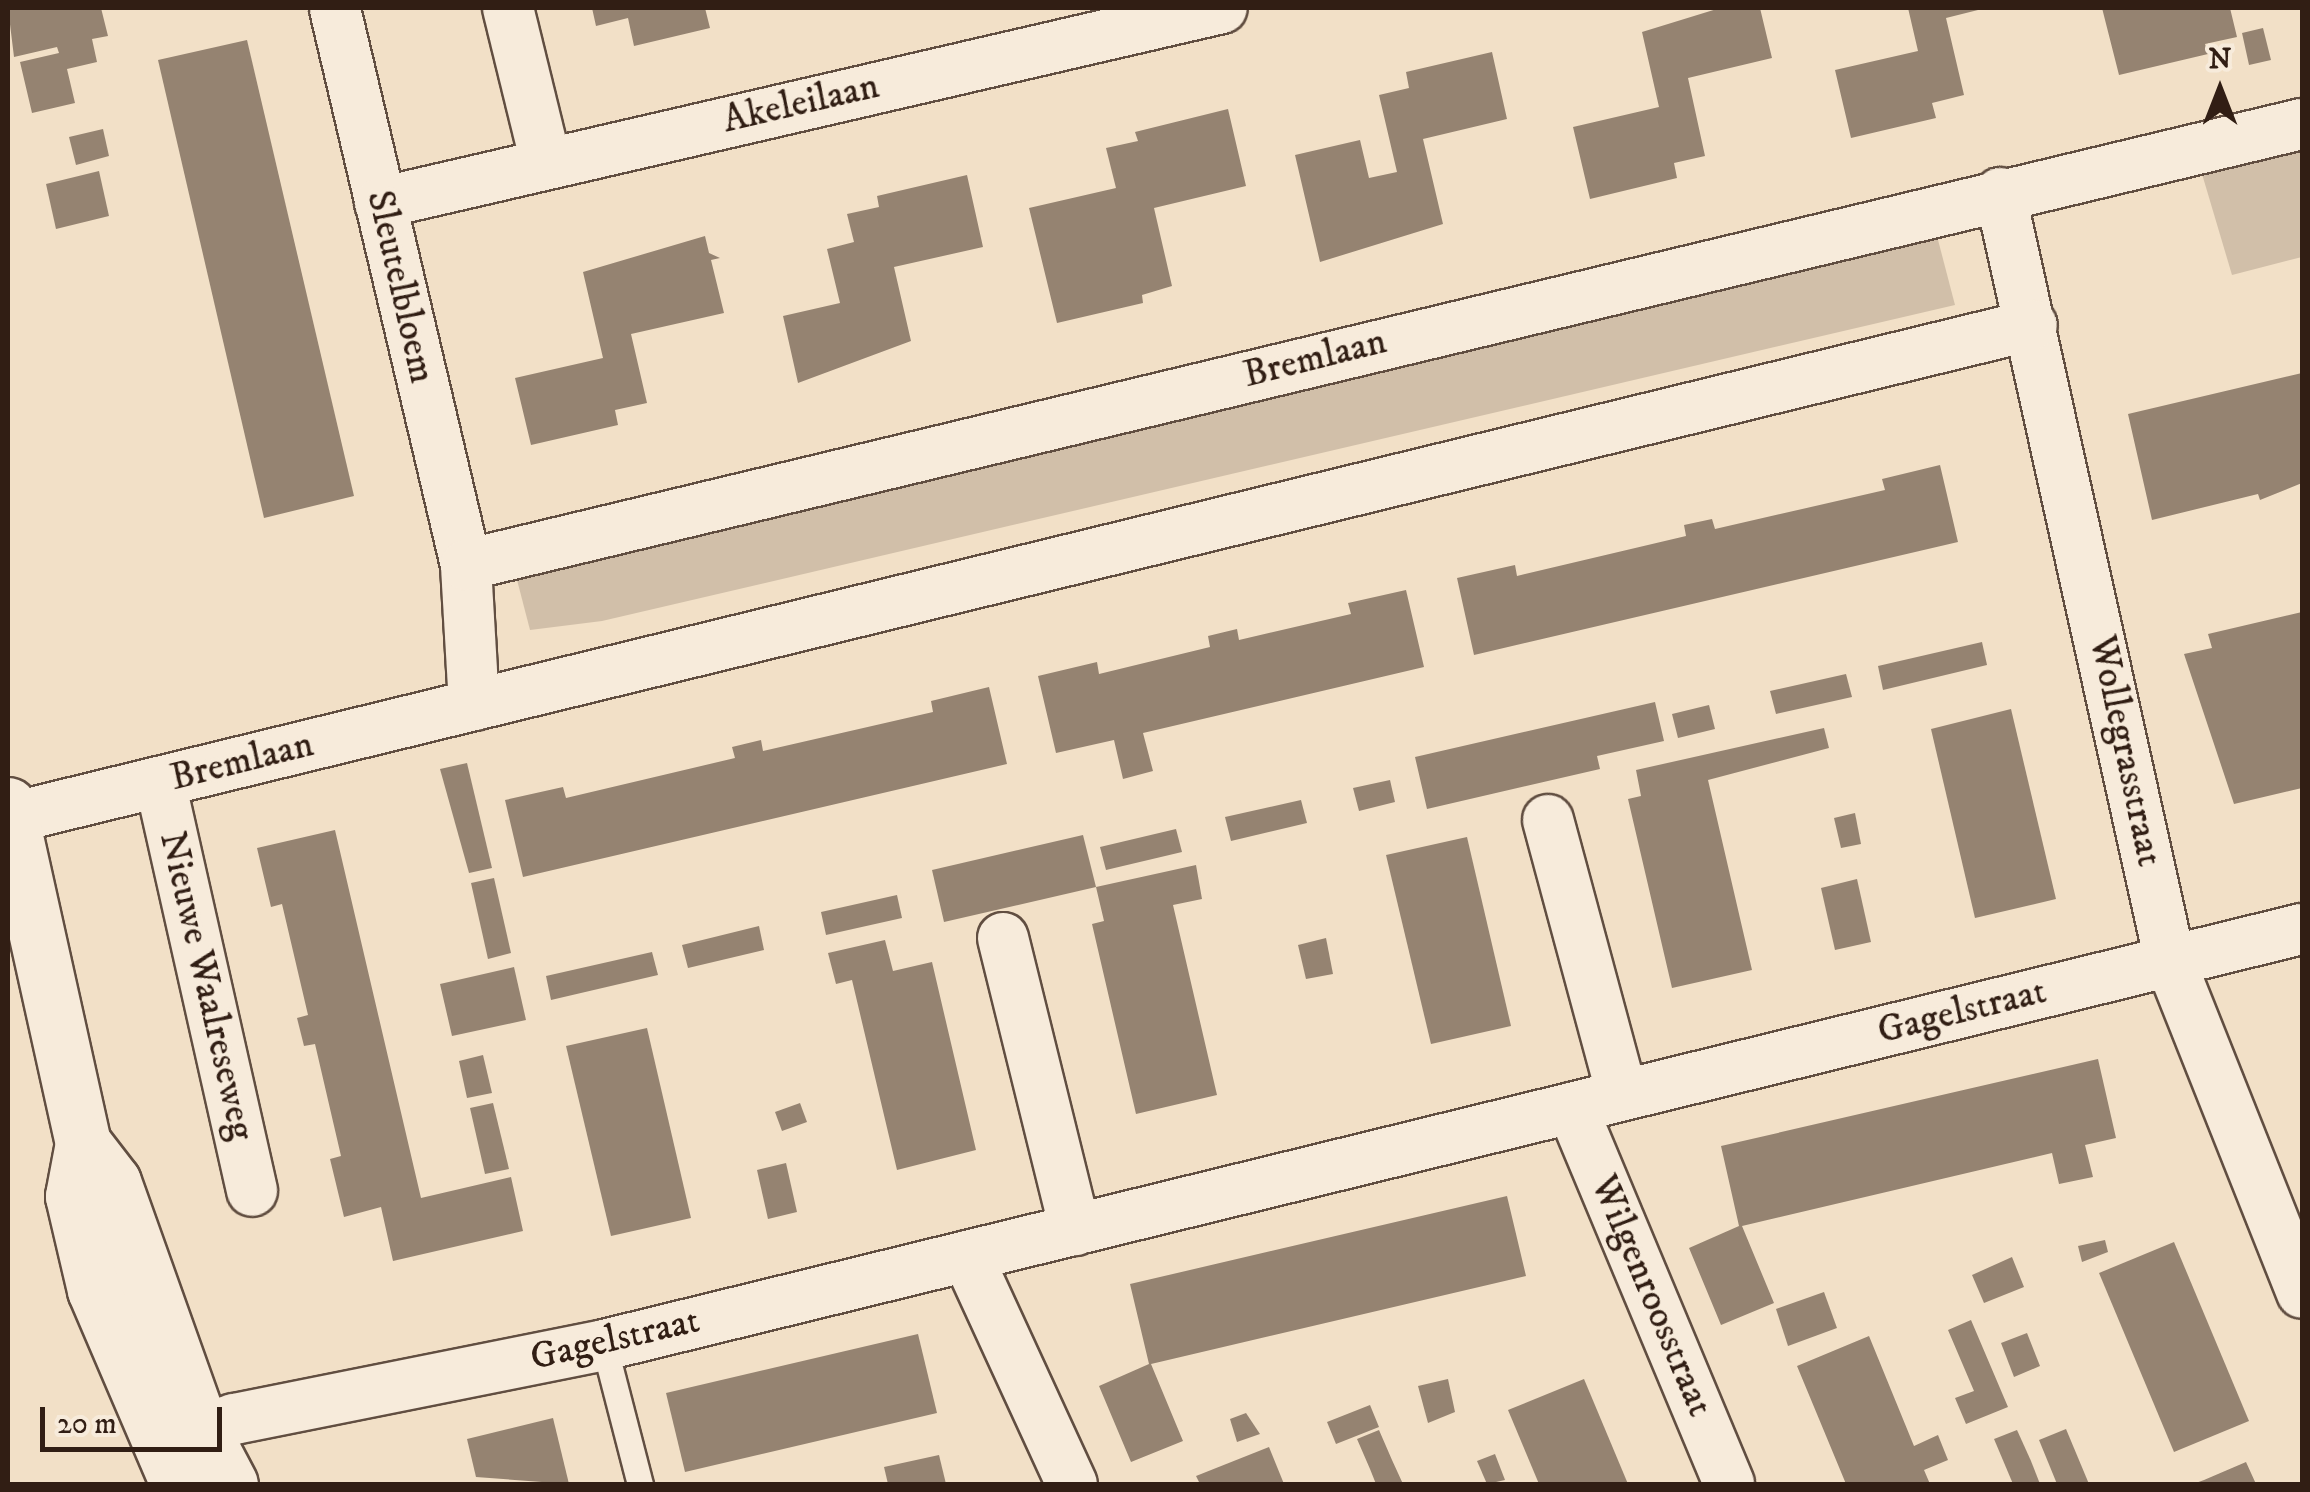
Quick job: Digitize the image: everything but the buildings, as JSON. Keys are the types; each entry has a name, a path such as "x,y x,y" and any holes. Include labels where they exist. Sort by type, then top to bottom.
{"street":[{"path":"508,8 546,163"},
{"name":"Akeleilaan","path":"380,203 1222,8"},
{"name":"Sleutelbloem","path":"335,9 466,564"},
{"name":"Bremlaan","path":"466,564 2000,193 2302,124"},
{"name":"Wollegrasstraat","path":"2000,193 2170,961 2302,1292"},
{"name":"Bremlaan","path":"9,812 160,782 2032,325"},
{"path":"466,564 474,705"},
{"name":"Nieuwe Waalreseweg","path":"160,782 252,1191"},
{"path":"9,812 83,1143 73,1196 95,1290 178,1453 230,1484"},
{"path":"1548,820 1622,1096"},
{"name":"Gagelstraat","path":"178,1453 2302,928"},
{"path":"1003,938 1074,1230"},
{"name":"Wilgenroosstraat","path":"1572,1108 1729,1484"},
{"path":"967,1256 1072,1484"}],"lane":[{"path":"604,1345 640,1484"}],"shaded area":[{"path":"2302,149 2302,257 2232,275 2202,174"},
{"path":"1937,236 1955,305 602,621 530,630 516,576"}]}
